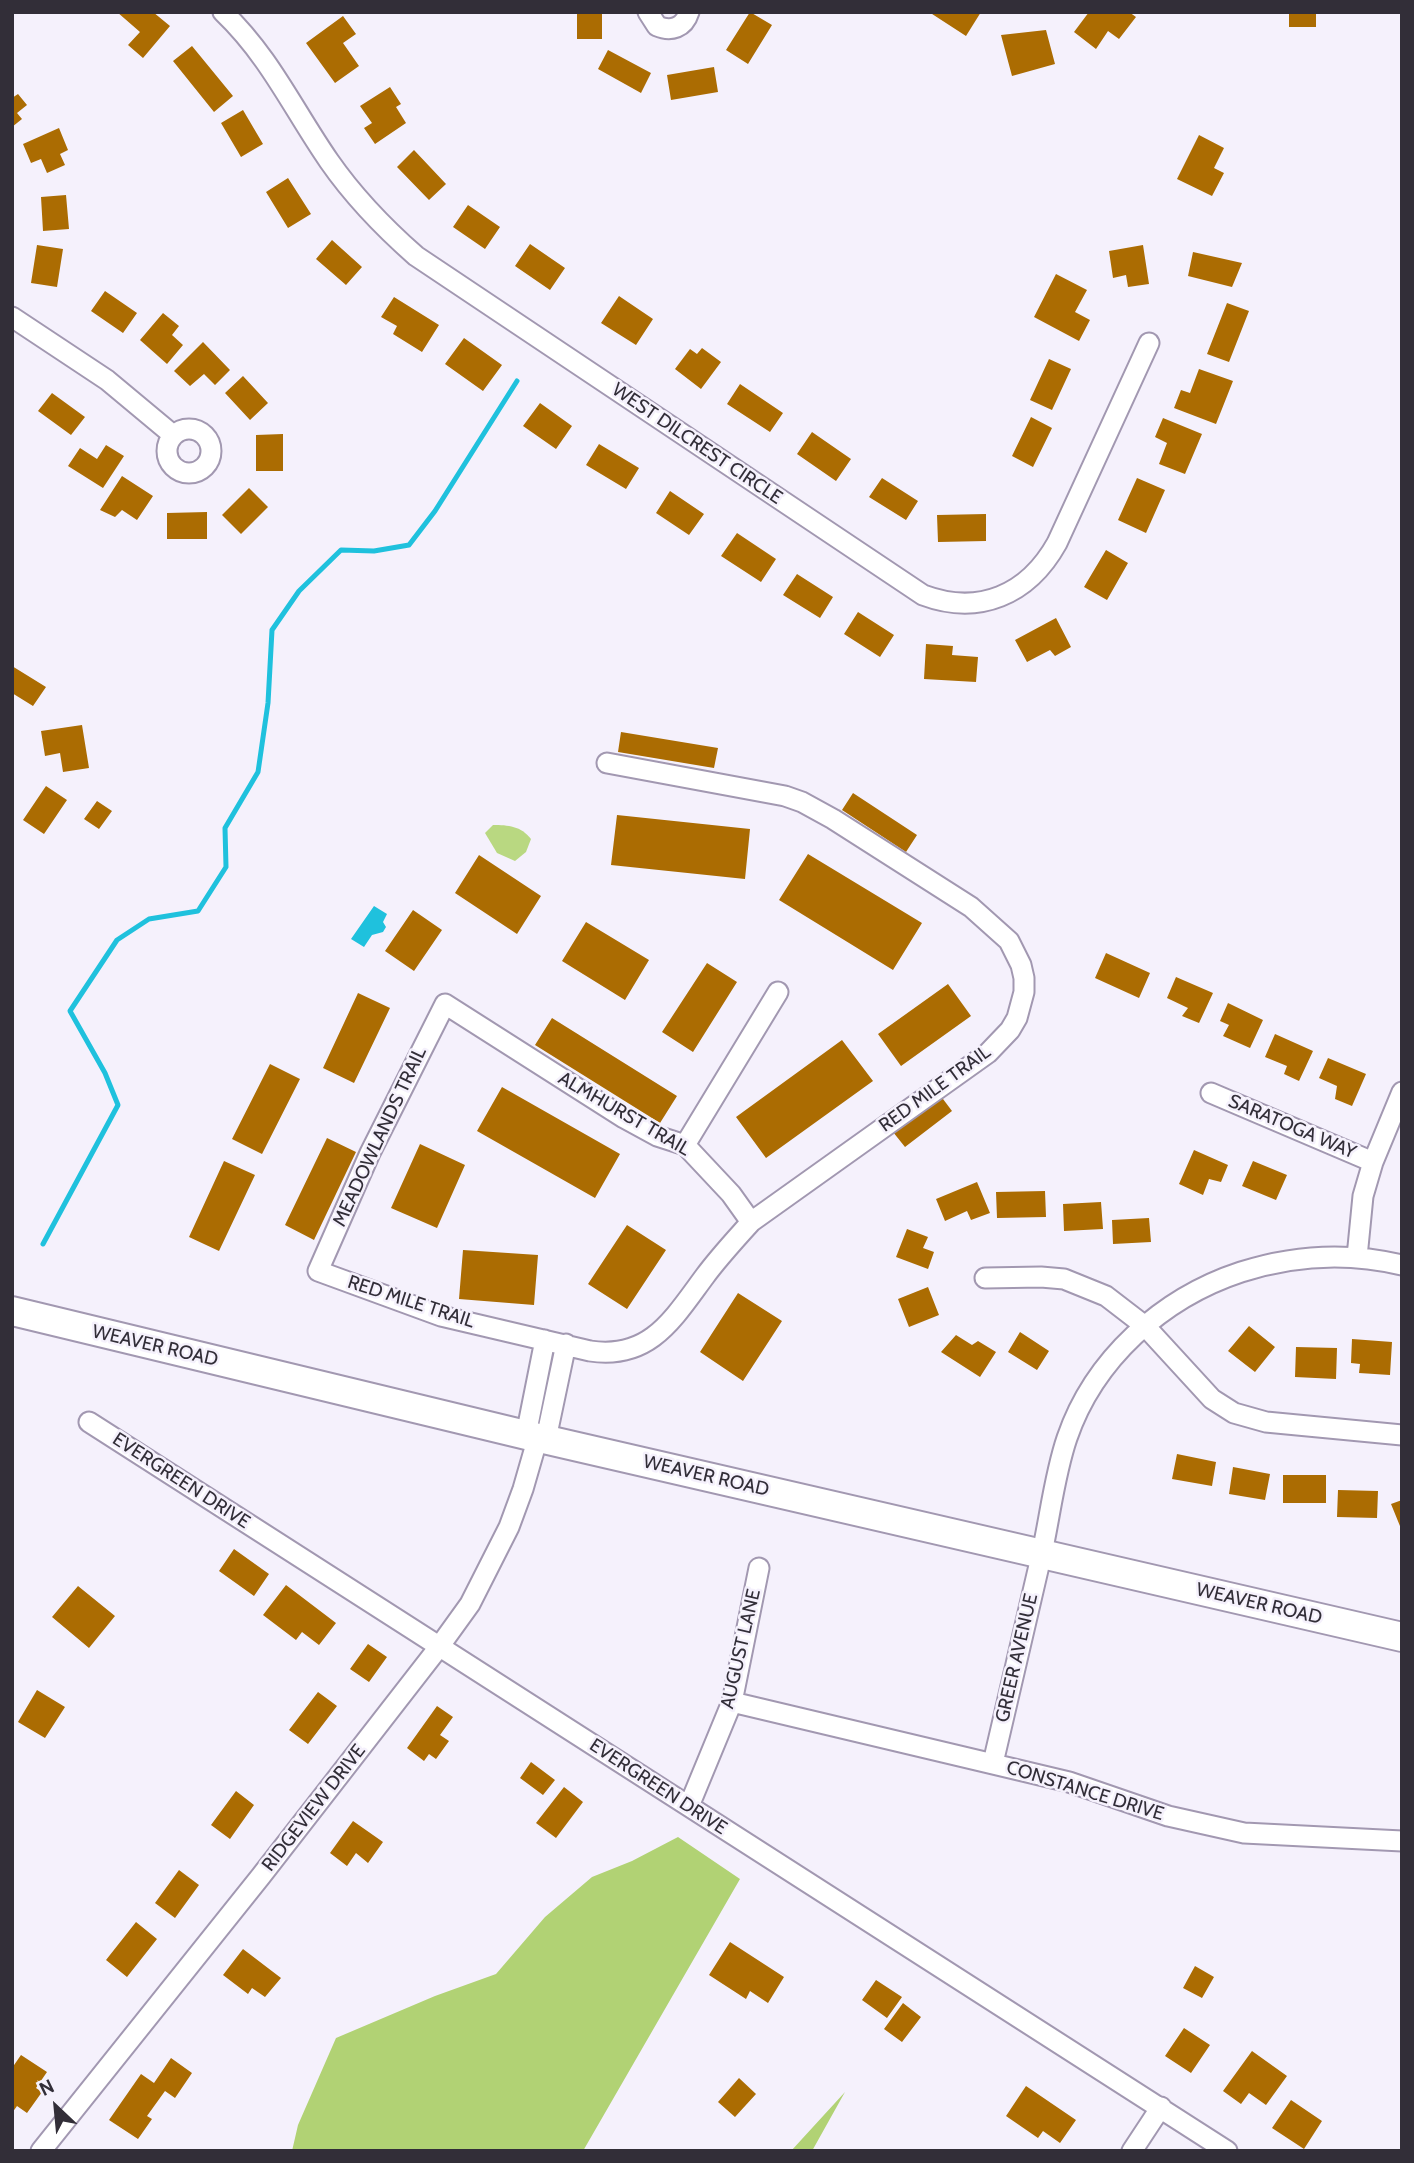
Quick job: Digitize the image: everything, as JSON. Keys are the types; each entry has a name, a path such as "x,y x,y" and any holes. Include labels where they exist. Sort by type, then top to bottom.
{"main road":[{"name":"WEAVER ROAD","path":"12,1311 537,1437 1402,1637"}],"street":[{"name":"WEST DILCREST CIRCLE","path":"223,12 263,58 345,183 366,208 416,256 923,595 964,604 990,600 1023,584 1038,573 1057,543 1149,343"},
{"path":"648,12 657,26 670,30 683,24 689,12"},
{"path":"12,317 107,380 173,435"},
{"name":"RED MILE TRAIL","path":"318,1271 441,1316 604,1353 625,1351 654,1338 668,1325 723,1253 751,1222 988,1053 1010,1030 1017,1018 1024,992 1021,965 1003,933 971,907 833,819 785,796 607,763"},
{"path":"685,1145 778,992"},
{"name":"ALMHURST TRAIL","path":"444,1004 624,1118 657,1136 685,1145 731,1194 751,1222"},
{"name":"MEADOWLANDS TRAIL","path":"318,1271 370,1153 444,1004"},
{"path":"1357,1257 1363,1196 1373,1162 1402,1092"},
{"name":"SARATOGA WAY","path":"1211,1093 1373,1162"},
{"name":"GREER AVENUE","path":"993,1763 1042,1554 1060,1460 1077,1414 1108,1364 1145,1326 1178,1300 1213,1283 1255,1268 1306,1258 1357,1257 1402,1265"},
{"path":"985,1278 1064,1279 1106,1296 1145,1326 1212,1399 1234,1413 1266,1422 1402,1435"},
{"path":"537,1437 545,1340"},
{"path":"537,1437 566,1344"},
{"name":"EVERGREEN DRIVE","path":"89,1422 1227,2151"},
{"name":"RIDGEVIEW DRIVE","path":"41,2151 261,1876 470,1604 505,1536 523,1489 537,1437"},
{"name":"AUGUST LANE","path":"689,1806 732,1702 759,1568"},
{"name":"CONSTANCE DRIVE","path":"732,1702 1077,1784 1168,1816 1244,1833 1402,1841"},
{"path":"1132,2151 1161,2107"}],"green space":[{"path":"493,825 514,827 523,831 531,839 526,852 515,861 497,853 485,833"},
{"path":"678,1837 740,1879 583,2151 292,2151 298,2125 336,2038 435,1996 496,1974 545,1917 592,1877 632,1861"},
{"path":"845,2092 812,2151 791,2151"}],"water":[{"path":"374,906 387,914 383,922 386,927 383,932 372,935 364,947 351,939"}],"building":[{"path":"117,12 153,12 170,26 143,58 128,45 140,32"},
{"path":"577,12 602,12 602,39 577,39"},
{"path":"750,12 772,25 748,64 726,50"},
{"path":"929,12 981,12 966,36"},
{"path":"1089,12 1129,12 1136,17 1119,39 1108,31 1096,49 1074,32"},
{"path":"1289,12 1316,12 1316,27 1289,27"},
{"path":"343,16 356,34 343,43 359,66 335,83 306,43"},
{"path":"1046,30 1055,64 1012,76 1001,35"},
{"path":"192,46 233,96 214,112 173,61"},
{"path":"608,50 651,73 641,93 598,69"},
{"path":"714,67 718,92 671,100 667,75"},
{"path":"390,87 401,104 396,107 406,123 375,144 364,128 372,123 360,106"},
{"path":"18,94 27,105 17,113 22,119 12,127 12,98"},
{"path":"243,110 263,144 241,157 221,123"},
{"path":"59,128 68,150 60,154 65,165 47,173 41,159 31,163 23,144"},
{"path":"1199,135 1224,148 1214,168 1224,173 1212,196 1177,179"},
{"path":"414,150 446,184 429,200 397,167"},
{"path":"288,178 311,214 288,228 266,192"},
{"path":"66,195 69,229 43,231 41,197"},
{"path":"468,205 500,227 485,249 453,227"},
{"path":"332,240 362,267 346,285 316,259"},
{"path":"530,244 565,268 550,290 515,266"},
{"path":"37,245 63,249 57,287 31,283"},
{"path":"1143,245 1149,284 1128,287 1126,275 1113,278 1109,251"},
{"path":"1193,252 1242,263 1232,287 1188,276"},
{"path":"1056,274 1087,290 1075,312 1090,320 1079,341 1034,317"},
{"path":"105,291 137,313 123,333 91,311"},
{"path":"619,296 653,319 636,345 601,323"},
{"path":"394,297 439,325 422,352 393,334 397,326 381,317"},
{"path":"1227,303 1249,311 1229,362 1207,354"},
{"path":"163,313 179,326 172,335 183,345 167,364 140,340"},
{"path":"464,338 502,365 483,391 445,364"},
{"path":"203,342 230,370 215,385 204,374 190,386 174,371"},
{"path":"702,348 721,362 701,389 675,369 690,349 697,354"},
{"path":"1049,359 1071,369 1052,410 1030,400"},
{"path":"1199,369 1233,381 1216,424 1174,408 1181,390 1190,393"},
{"path":"243,376 268,403 250,420 225,393"},
{"path":"740,384 783,413 770,432 727,404"},
{"path":"52,393 85,417 71,435 38,411"},
{"path":"540,403 572,426 556,449 523,426"},
{"path":"1031,417 1052,428 1033,467 1012,456"},
{"path":"1163,418 1202,434 1185,474 1159,464 1167,443 1155,437"},
{"path":"812,432 851,459 836,481 797,454"},
{"path":"283,434 283,471 256,471 256,435"},
{"path":"599,444 639,468 626,489 586,465"},
{"path":"106,445 124,456 103,488 68,466 80,448 97,459"},
{"path":"122,476 153,496 137,520 122,510 115,517 100,510"},
{"path":"882,478 918,501 906,520 869,497"},
{"path":"1137,478 1165,490 1146,533 1118,520"},
{"path":"249,488 268,507 241,534 222,515"},
{"path":"670,491 704,514 689,535 656,513"},
{"path":"207,512 207,539 167,539 167,513"},
{"path":"986,514 986,541 938,542 937,515"},
{"path":"737,533 776,559 761,582 721,556"},
{"path":"1106,550 1128,563 1107,600 1084,587"},
{"path":"797,574 833,597 820,618 783,595"},
{"path":"858,612 894,635 880,657 844,634"},
{"path":"1056,618 1071,647 1055,656 1050,650 1027,662 1015,640"},
{"path":"926,644 953,646 952,655 978,657 976,682 924,679"},
{"path":"12,666 46,687 33,706 12,693"},
{"path":"82,725 89,768 63,772 60,753 45,756 41,731"},
{"path":"621,732 718,748 714,768 618,752"},
{"path":"46,786 67,800 44,834 23,820"},
{"path":"853,793 917,835 906,852 842,810"},
{"path":"97,801 112,811 99,829 84,819"},
{"path":"617,815 750,829 745,879 611,865"},
{"path":"808,854 922,923 893,970 779,900"},
{"path":"479,855 541,896 517,934 455,893"},
{"path":"413,910 442,930 414,971 385,951"},
{"path":"586,922 649,960 625,1000 562,961"},
{"path":"1106,953 1150,973 1139,998 1095,978"},
{"path":"707,963 737,982 693,1052 662,1032"},
{"path":"1176,977 1213,993 1199,1023 1182,1016 1188,1008 1167,998"},
{"path":"948,984 971,1016 901,1066 878,1034"},
{"path":"358,993 390,1008 354,1083 323,1068"},
{"path":"1228,1003 1263,1020 1250,1048 1223,1036 1229,1025 1220,1021"},
{"path":"552,1018 677,1096 660,1123 535,1045"},
{"path":"1275,1034 1313,1051 1299,1081 1284,1074 1287,1066 1265,1057"},
{"path":"842,1040 873,1081 766,1158 736,1117"},
{"path":"1328,1058 1366,1074 1352,1106 1335,1099 1337,1086 1319,1078"},
{"path":"270,1064 300,1079 262,1154 232,1139"},
{"path":"502,1087 620,1154 595,1198 477,1131"},
{"path":"940,1095 952,1111 905,1147 893,1132"},
{"path":"327,1138 356,1152 314,1240 285,1225"},
{"path":"420,1144 465,1165 437,1228 391,1208"},
{"path":"1194,1150 1228,1165 1221,1182 1209,1179 1203,1195 1179,1184"},
{"path":"224,1161 255,1175 219,1251 189,1237"},
{"path":"1253,1161 1287,1175 1276,1200 1242,1186"},
{"path":"977,1182 990,1213 971,1220 967,1211 945,1221 936,1199"},
{"path":"1045,1191 1046,1217 997,1218 996,1192"},
{"path":"1101,1202 1103,1229 1064,1231 1063,1204"},
{"path":"1149,1218 1151,1242 1113,1244 1112,1220"},
{"path":"627,1225 666,1250 627,1309 588,1284"},
{"path":"907,1229 928,1237 923,1248 934,1252 928,1269 896,1257"},
{"path":"463,1250 538,1255 534,1305 459,1299"},
{"path":"928,1287 939,1315 909,1327 898,1299"},
{"path":"738,1293 782,1321 743,1381 700,1352"},
{"path":"1249,1326 1275,1347 1255,1372 1228,1351"},
{"path":"1020,1332 1049,1351 1037,1370 1008,1352"},
{"path":"956,1335 972,1345 978,1341 996,1352 980,1377 941,1352"},
{"path":"1352,1339 1392,1342 1390,1375 1359,1373 1360,1364 1351,1363"},
{"path":"1296,1347 1337,1348 1336,1379 1295,1377"},
{"path":"1177,1454 1216,1462 1212,1486 1172,1479"},
{"path":"1233,1467 1270,1474 1265,1500 1229,1494"},
{"path":"1283,1475 1326,1475 1326,1503 1283,1503"},
{"path":"1338,1490 1378,1491 1377,1518 1337,1517"},
{"path":"1402,1500 1402,1531 1391,1504"},
{"path":"234,1549 269,1574 254,1596 219,1571"},
{"path":"286,1585 336,1623 319,1645 302,1632 296,1640 263,1615"},
{"path":"78,1586 115,1616 89,1648 52,1617"},
{"path":"368,1644 387,1657 369,1682 350,1669"},
{"path":"37,1690 65,1707 45,1738 18,1722"},
{"path":"318,1692 337,1706 308,1744 289,1730"},
{"path":"437,1706 453,1717 440,1735 449,1741 436,1759 429,1754 424,1761 407,1748"},
{"path":"531,1762 555,1780 543,1795 520,1778"},
{"path":"564,1787 583,1802 556,1838 536,1823"},
{"path":"236,1791 254,1805 230,1839 211,1825"},
{"path":"353,1821 383,1842 368,1863 356,1853 347,1866 330,1853"},
{"path":"179,1870 199,1885 175,1918 155,1903"},
{"path":"136,1922 157,1939 127,1977 106,1960"},
{"path":"730,1942 784,1977 768,2003 750,1991 746,1999 709,1975"},
{"path":"243,1949 281,1978 265,1997 252,1988 248,1994 223,1975"},
{"path":"1195,1966 1214,1977 1202,1998 1183,1988"},
{"path":"876,1980 902,1997 887,2018 862,2000"},
{"path":"903,2003 921,2017 902,2042 884,2029"},
{"path":"1184,2028 1210,2045 1191,2073 1165,2056"},
{"path":"1252,2051 1287,2076 1266,2105 1249,2093 1241,2104 1223,2091"},
{"path":"21,2055 47,2072 36,2088 42,2092 27,2113 17,2106 12,2113 12,2068"},
{"path":"171,2058 192,2073 175,2098 165,2091 147,2116 152,2119 138,2139 109,2120 141,2074 154,2083"},
{"path":"739,2078 756,2094 735,2117 718,2102"},
{"path":"1026,2086 1076,2120 1060,2143 1043,2131 1038,2138 1006,2116"},
{"path":"1291,2100 1322,2121 1304,2149 1272,2128"}],"waterway":[{"path":"43,1244 118,1105 105,1073 70,1011 117,940 149,919 198,911 226,867 225,828 258,772 268,703 272,630 299,591 341,550 374,551 409,545 435,511 517,381"}]}
